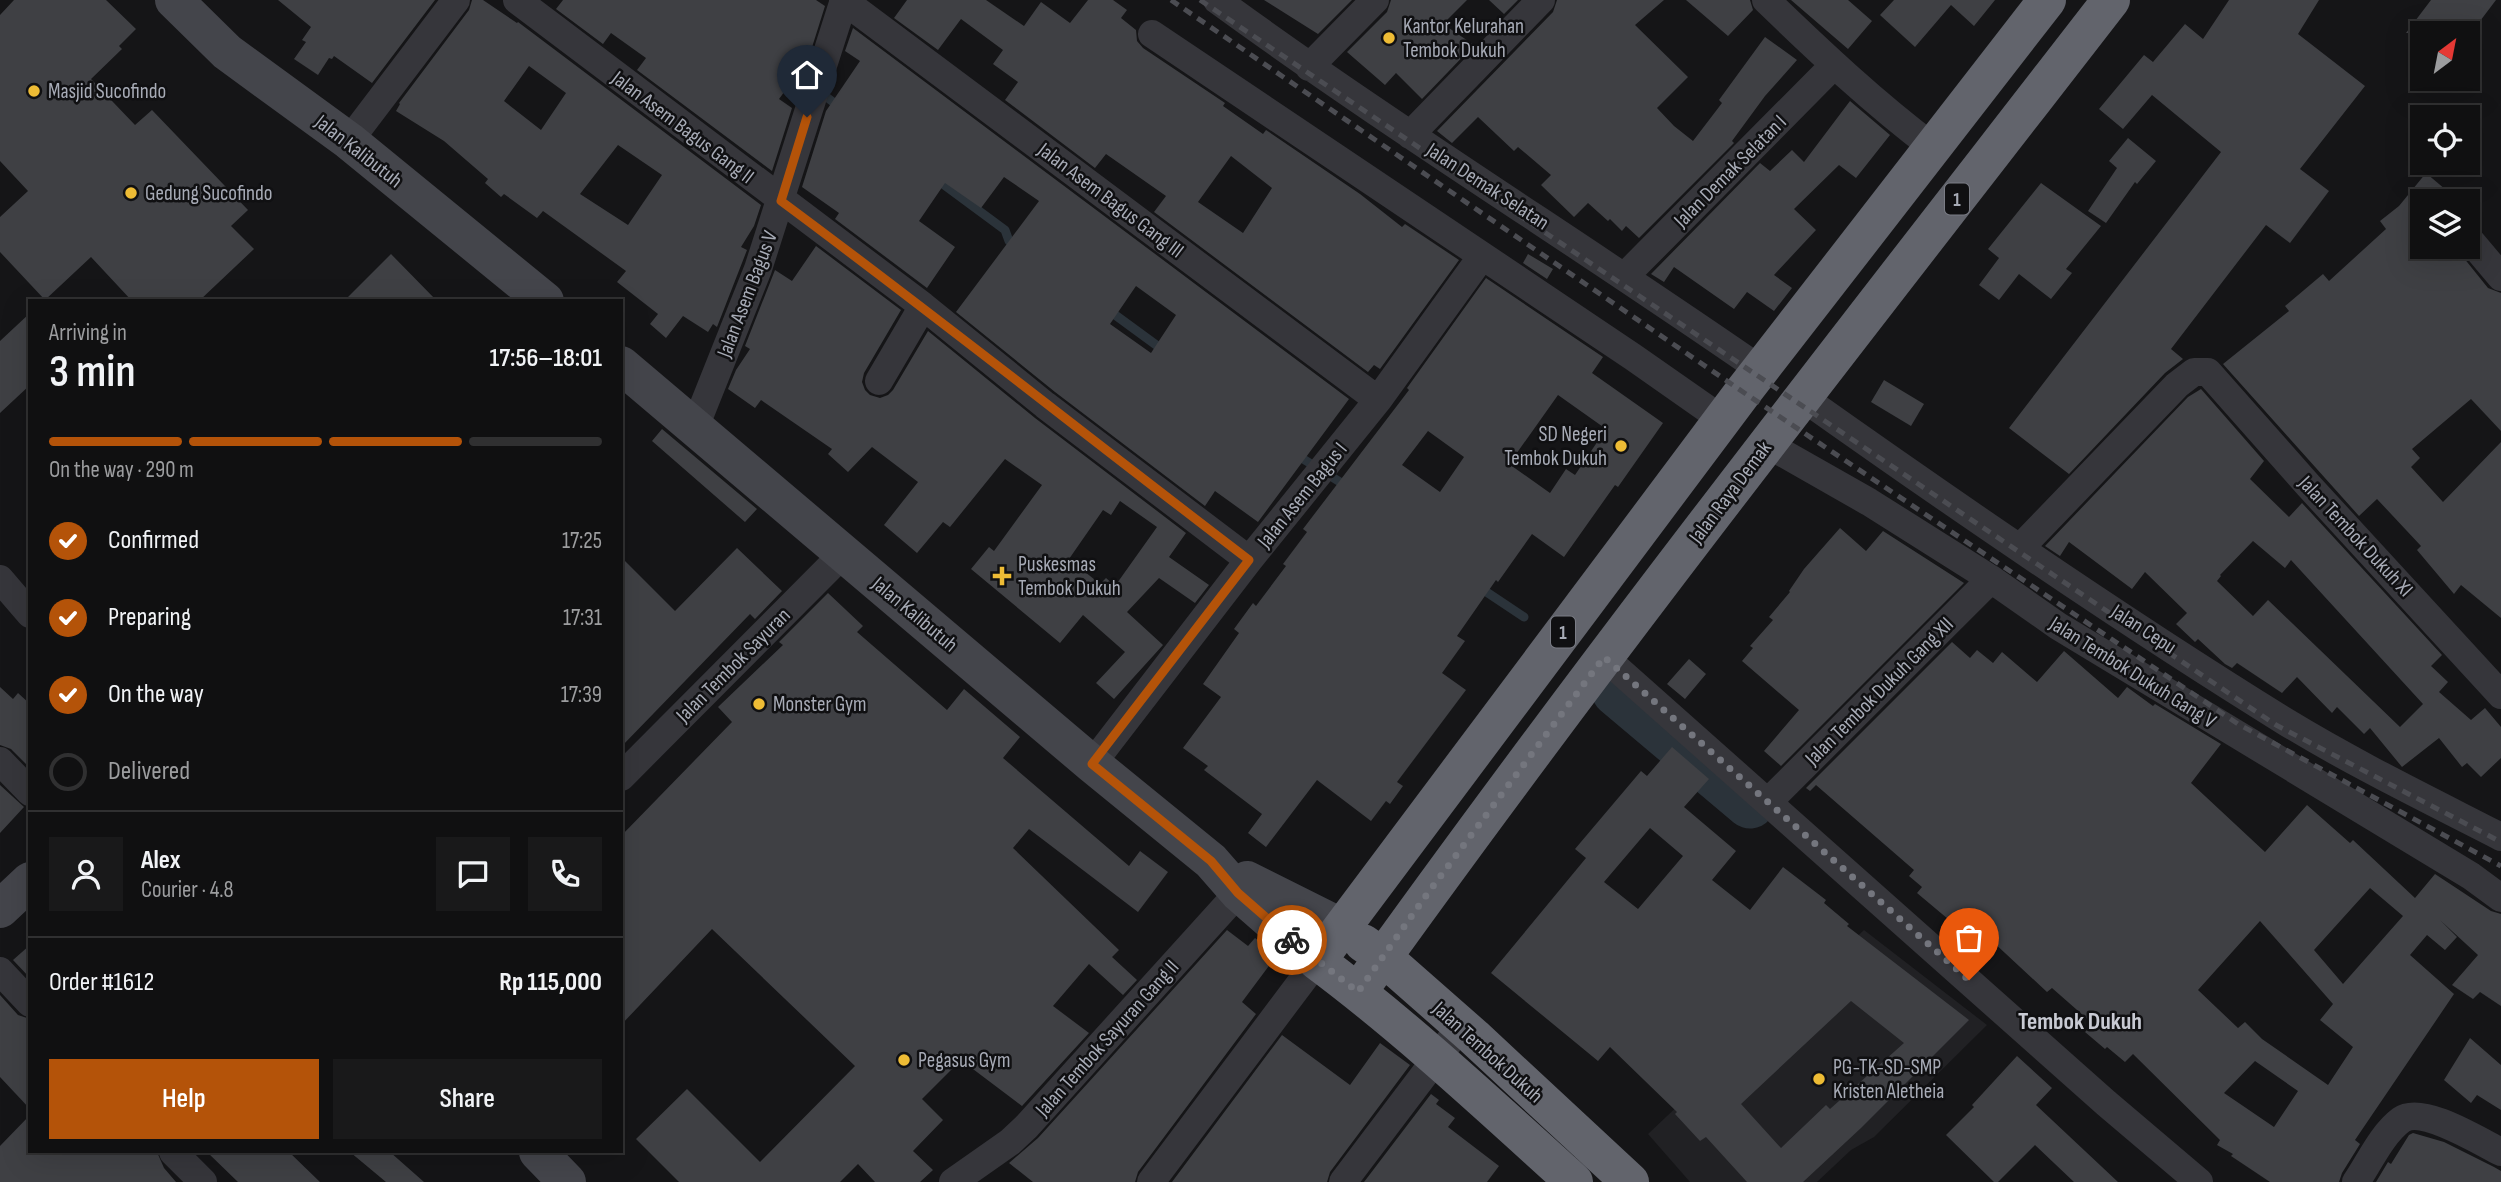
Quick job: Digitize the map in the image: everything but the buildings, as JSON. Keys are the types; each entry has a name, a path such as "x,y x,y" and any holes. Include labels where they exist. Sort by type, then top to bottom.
{"highway":[{"name":"1","path":"1317,961 1723,420 2047,0"},
{"name":"Jalan Raya Demak","path":"1358,992 1604,657 1801,397 2111,0"},
{"name":"Jalan Tembok Dukuh","path":"1341,927 1383,957 1630,1182"},
{"name":"Jalan Tembok Dukuh","path":"1317,961 1437,1058 1574,1182"}],"street":[{"name":"Jalan Kalibutuh","path":"174,0 227,52 349,141 543,299"},
{"path":"349,141 456,0"},
{"name":"Jalan Asem Bagus Gang II","path":"517,0 923,306 1045,405 1249,560"},
{"name":"Jalan Asem Bagus V","path":"695,427 758,269 844,0"},
{"name":"Jalan Asem Bagus Gang III","path":"844,0 1378,400"},
{"name":"Jalan Demak Selatan","path":"1217,0 1410,135 1625,276 1762,370"},
{"path":"1310,67 1375,0"},
{"path":"1410,135 1541,0"},
{"path":"1766,0 1834,65 1934,148"},
{"path":"1152,34 1723,420"},
{"name":"Jalan Demak Selatan I","path":"1625,276 1834,65"},
{"path":"2480,252 2501,277"},
{"name":"Jalan Asem Bagus I","path":"1092,764 1249,560 1378,400 1482,256"},
{"path":"879,381 923,306"},
{"name":"Jalan Kalibutuh","path":"623,367 1092,764 1243,887 1317,961"},
{"name":"Jalan Tembok Dukuh XI","path":"2020,548 2177,385 2194,372 2208,372 2501,695"},
{"name":"Jalan Cepu","path":"1801,397 2020,548 2288,723 2356,762 2501,837"},
{"name":"Jalan Tembok Dukuh Gang V","path":"1767,444 1869,502 1991,579 2058,626 2471,876 2501,898"},
{"name":"Jalan Tembok Sayuran","path":"623,775 844,553"},
{"path":"0,579 28,612"},
{"name":"Jalan Tembok Dukuh Gang XII","path":"1768,802 1991,579"},
{"path":"1604,657 2106,1103 2199,1182"},
{"path":"0,761 28,790"},
{"path":"0,909 28,883"},
{"name":"Jalan Kalibutuh","path":"1243,887 1341,927"},
{"name":"Jalan Tembok Sayuran Gang II","path":"953,1182 1010,1142 1026,1127 1243,887"},
{"path":"1151,1182 1317,961"},
{"path":"0,971 28,1001"},
{"path":"1343,1182 1461,1026"},
{"path":"2357,1182 2390,1131 2402,1119 2410,1116 2432,1119 2501,1152"},
{"path":"174,1153 203,1182"},
{"path":"539,1153 567,1182"}],"shaded area":[{"name":"PG-TK-SD-SMP Kristen Aletheia","path":"1864,930 1987,1025 1874,1137 1851,1150 1817,1182 1690,1182 1648,1134"}],"waterway":[{"path":"788,68 841,108"},
{"path":"936,179 1005,230 1009,241 1019,247"},
{"path":"1107,309 1163,350"},
{"path":"1297,452 1300,457 1348,487"},
{"path":"1479,587 1524,617"},
{"path":"1617,691 1750,803"}],"railway":[{"path":"1171,0 1743,392 2238,724 2501,866"},
{"path":"1200,0 2276,725 2501,842"}],"way so far":[{"path":"1292,940 1358,992 1425,897 1604,657 1969,980"}],"place":[{"name":"Kantor Kelurahan Tembok Dukuh","path":"1389,38"},
{"name":"Masjid Sucofindo","path":"34,91"},
{"name":"Gedung Sucofindo","path":"131,193"},
{"name":"SD Negeri Tembok Dukuh","path":"1621,446"},
{"name":"Puskesmas Tembok Dukuh","path":"1002,576"},
{"name":"Monster Gym","path":"759,704"},
{"name":"Pegasus Gym","path":"904,1060"},
{"name":"PG-TK-SD-SMP Kristen Aletheia","path":"1819,1079"}],"district":[{"name":"Tembok Dukuh","path":"2080,1021"}],"route":[{"path":"807,117 781,201 923,306 1045,405 1249,560 1092,764 1211,861 1238,893 1292,940"}]}
